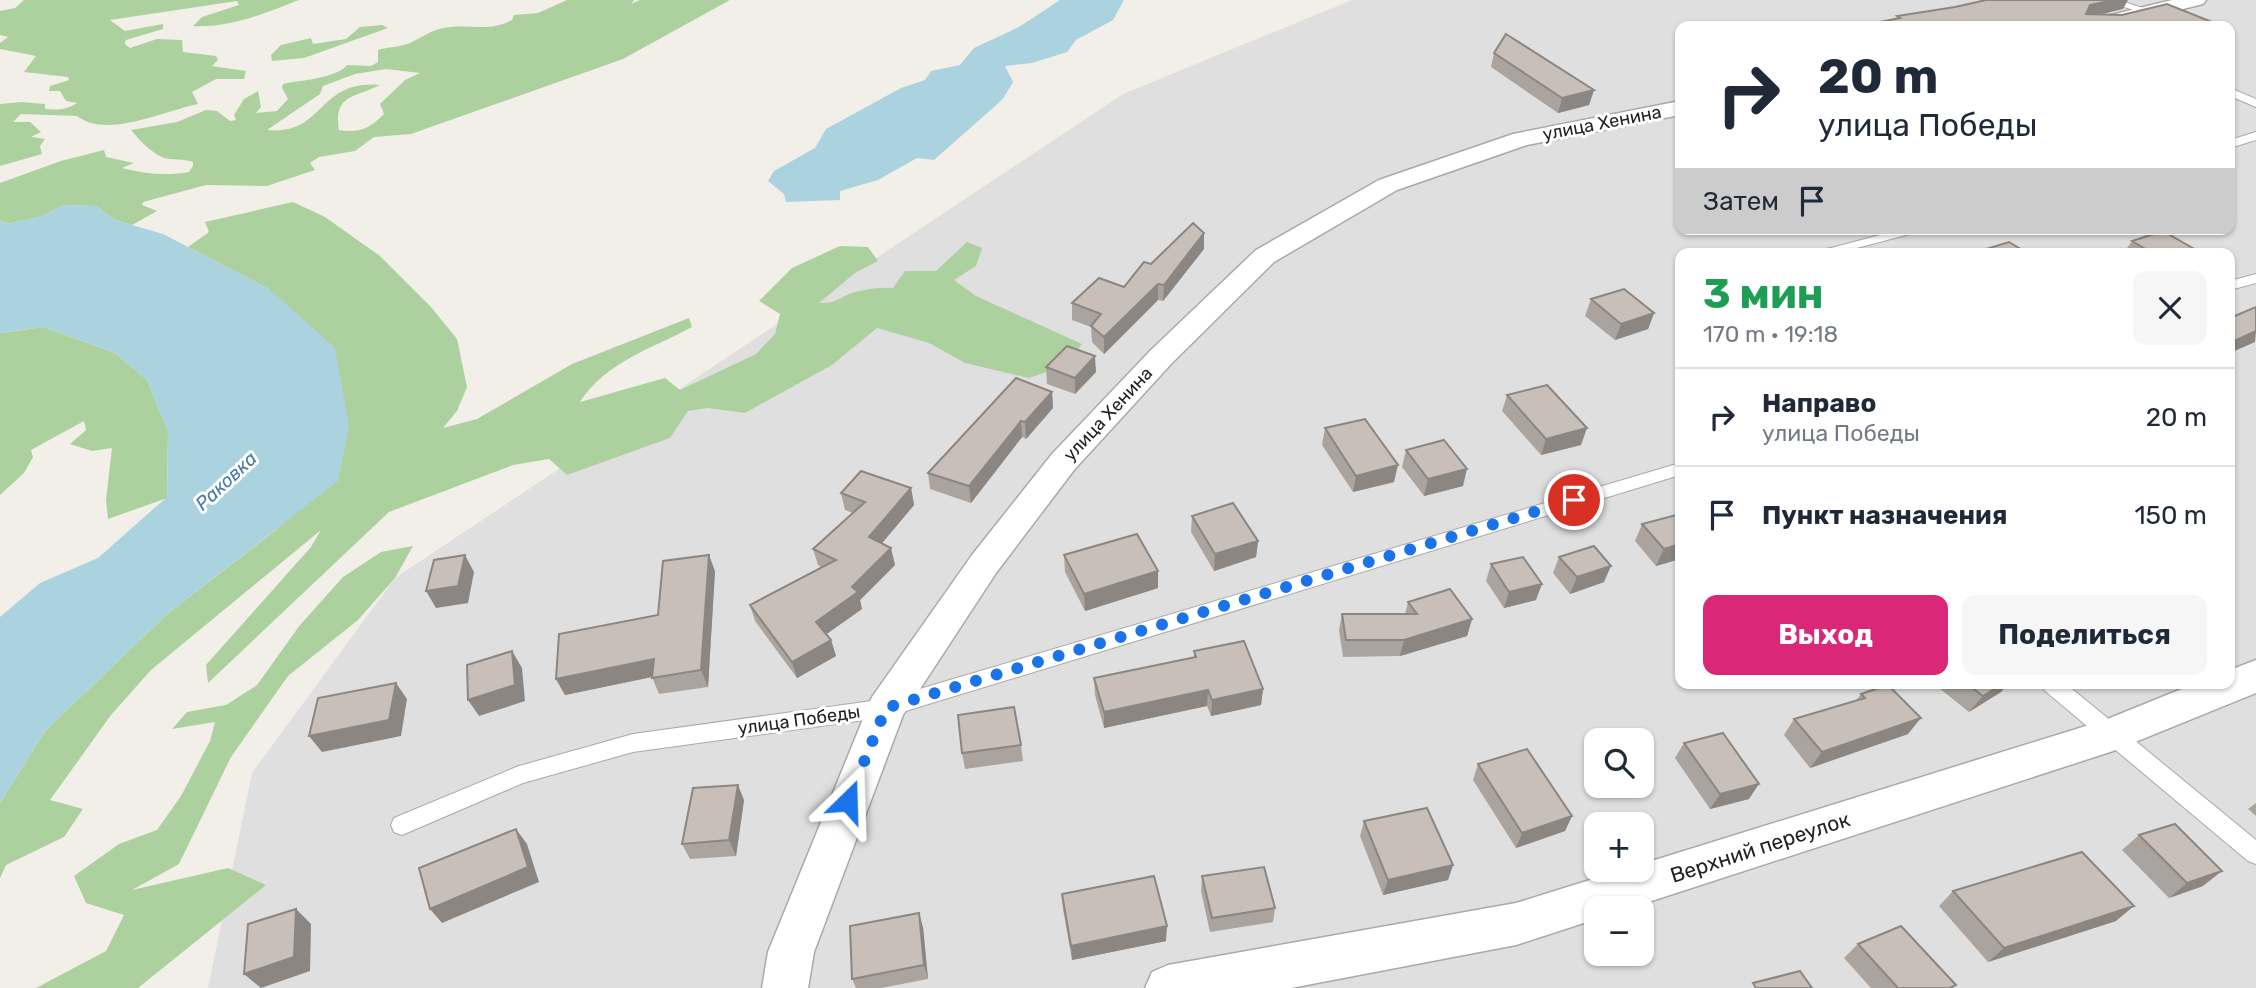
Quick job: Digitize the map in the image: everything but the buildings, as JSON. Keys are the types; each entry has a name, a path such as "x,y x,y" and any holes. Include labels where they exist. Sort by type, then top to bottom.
{"street":[{"path":"2109,21 2196,0"},
{"name":"улица Хенина","path":"785,988 791,952 886,708 984,565 1063,462 1161,357 1265,256 1388,185 1521,139 1675,108"},
{"name":"Верхний переулок","path":"2235,685 2256,676"},
{"name":"Верхний переулок","path":"1168,988 1516,924 2113,734 2224,689"}],"lane":[{"path":"2106,0 2147,11"},
{"path":"2235,94 2256,103"},
{"path":"2235,142 2256,136"},
{"path":"1841,248 1896,235"},
{"path":"2235,284 2256,278"},
{"name":"улица Победы","path":"402,825 519,775 633,743 886,708 1675,470"},
{"path":"2057,689 2256,854"}],"shaded area":[{"path":"1352,0 2256,0 2256,988 208,988 252,773 395,578 1123,94"}],"green space":[{"path":"24,0 299,0 247,19 221,25 193,26 202,17 239,5 237,1 110,20 125,31 163,24 163,29 126,40 125,44 130,48 157,39 182,40 183,52 216,56 218,60 212,66 246,71 244,79 216,79 192,92 198,104 120,124 104,125 77,116 21,114 13,122 30,122 41,132 31,137 45,139 40,146 42,154 0,166 0,104 45,104 45,109 54,109 77,103 66,101 60,91 49,91 50,86 69,80 68,77 24,72 36,56 0,49 0,43 8,37 0,35 0,11 15,8"},
{"path":"567,0 634,0 631,4 640,0 730,0 623,59 411,134 374,137 355,151 319,157 310,163 315,170 267,186 206,185 143,202 142,205 157,211 132,225 115,220 96,206 64,205 43,216 7,224 0,220 0,183 61,161 104,150 106,157 134,163 122,168 139,172 189,172 193,166 193,162 158,155 131,130 177,122 206,110 217,111 230,121 236,120 234,115 244,99 258,91 261,107 256,113 277,111 288,99 282,88 283,84 326,76 342,70 347,65 371,66 378,62 378,50 406,44 439,29 495,26 512,20 514,15 538,13","holes":["386,69 420,73 405,80 380,104 384,114 364,129 339,130 339,110 343,103 354,95 380,85 359,85 344,90 300,125 286,130 267,130 320,94 323,86 355,74"]},
{"path":"382,25 388,28 304,58 272,61 271,55 281,45 311,38 313,44 346,39 360,27"},
{"path":"293,202 325,217 380,256 431,307 457,339 467,387 457,411 443,428 477,419 572,364 689,318 692,327 616,366 591,388 580,402 665,378 680,390 756,354 775,334 780,314 759,301 792,268 840,246 868,247 878,261 855,273 819,303 833,302 862,290 893,288 905,271 936,271 967,242 982,248 976,266 954,280 976,296 1082,344 1067,365 1029,378 965,363 929,343 877,328 832,365 745,413 707,408 688,411 670,438 567,475 549,459 513,465 389,512 208,683 206,665 311,547 321,530 151,670 111,715 50,800 83,809 64,837 6,865 0,878 0,803 45,731 166,615 277,529 269,289 188,247 209,232 205,222"},
{"path":"44,327 115,353 147,380 168,431 167,498 108,519 106,500 112,448 92,451 70,444 86,430 84,421 31,450 33,457 24,473 0,495 0,333"},
{"path":"413,546 395,578 358,620 288,676 231,757 179,864 132,890 228,868 266,885 138,988 36,988 106,951 124,915 86,903 74,876 119,844 157,830 181,796 210,741 215,722 172,729 187,712 226,705 257,685 300,625 343,577 381,552"}],"water":[{"path":"1060,0 1124,0 1113,20 1076,40 1067,52 1032,63 1005,66 1013,82 1003,99 934,160 917,158 878,180 840,191 840,200 786,202 784,194 768,181 774,171 815,148 826,129 901,88 925,80 931,71 960,65 974,48 1019,27"},
{"name":"Раковка","path":"64,205 96,206 115,220 163,234 269,289 335,348 349,427 338,481 166,615 45,731 0,803 0,617 40,583 98,558 167,497 168,431 147,380 115,353 44,327 0,333 0,220 7,224 43,216"}],"route":[{"path":"848,801 886,708 1574,500"}]}
